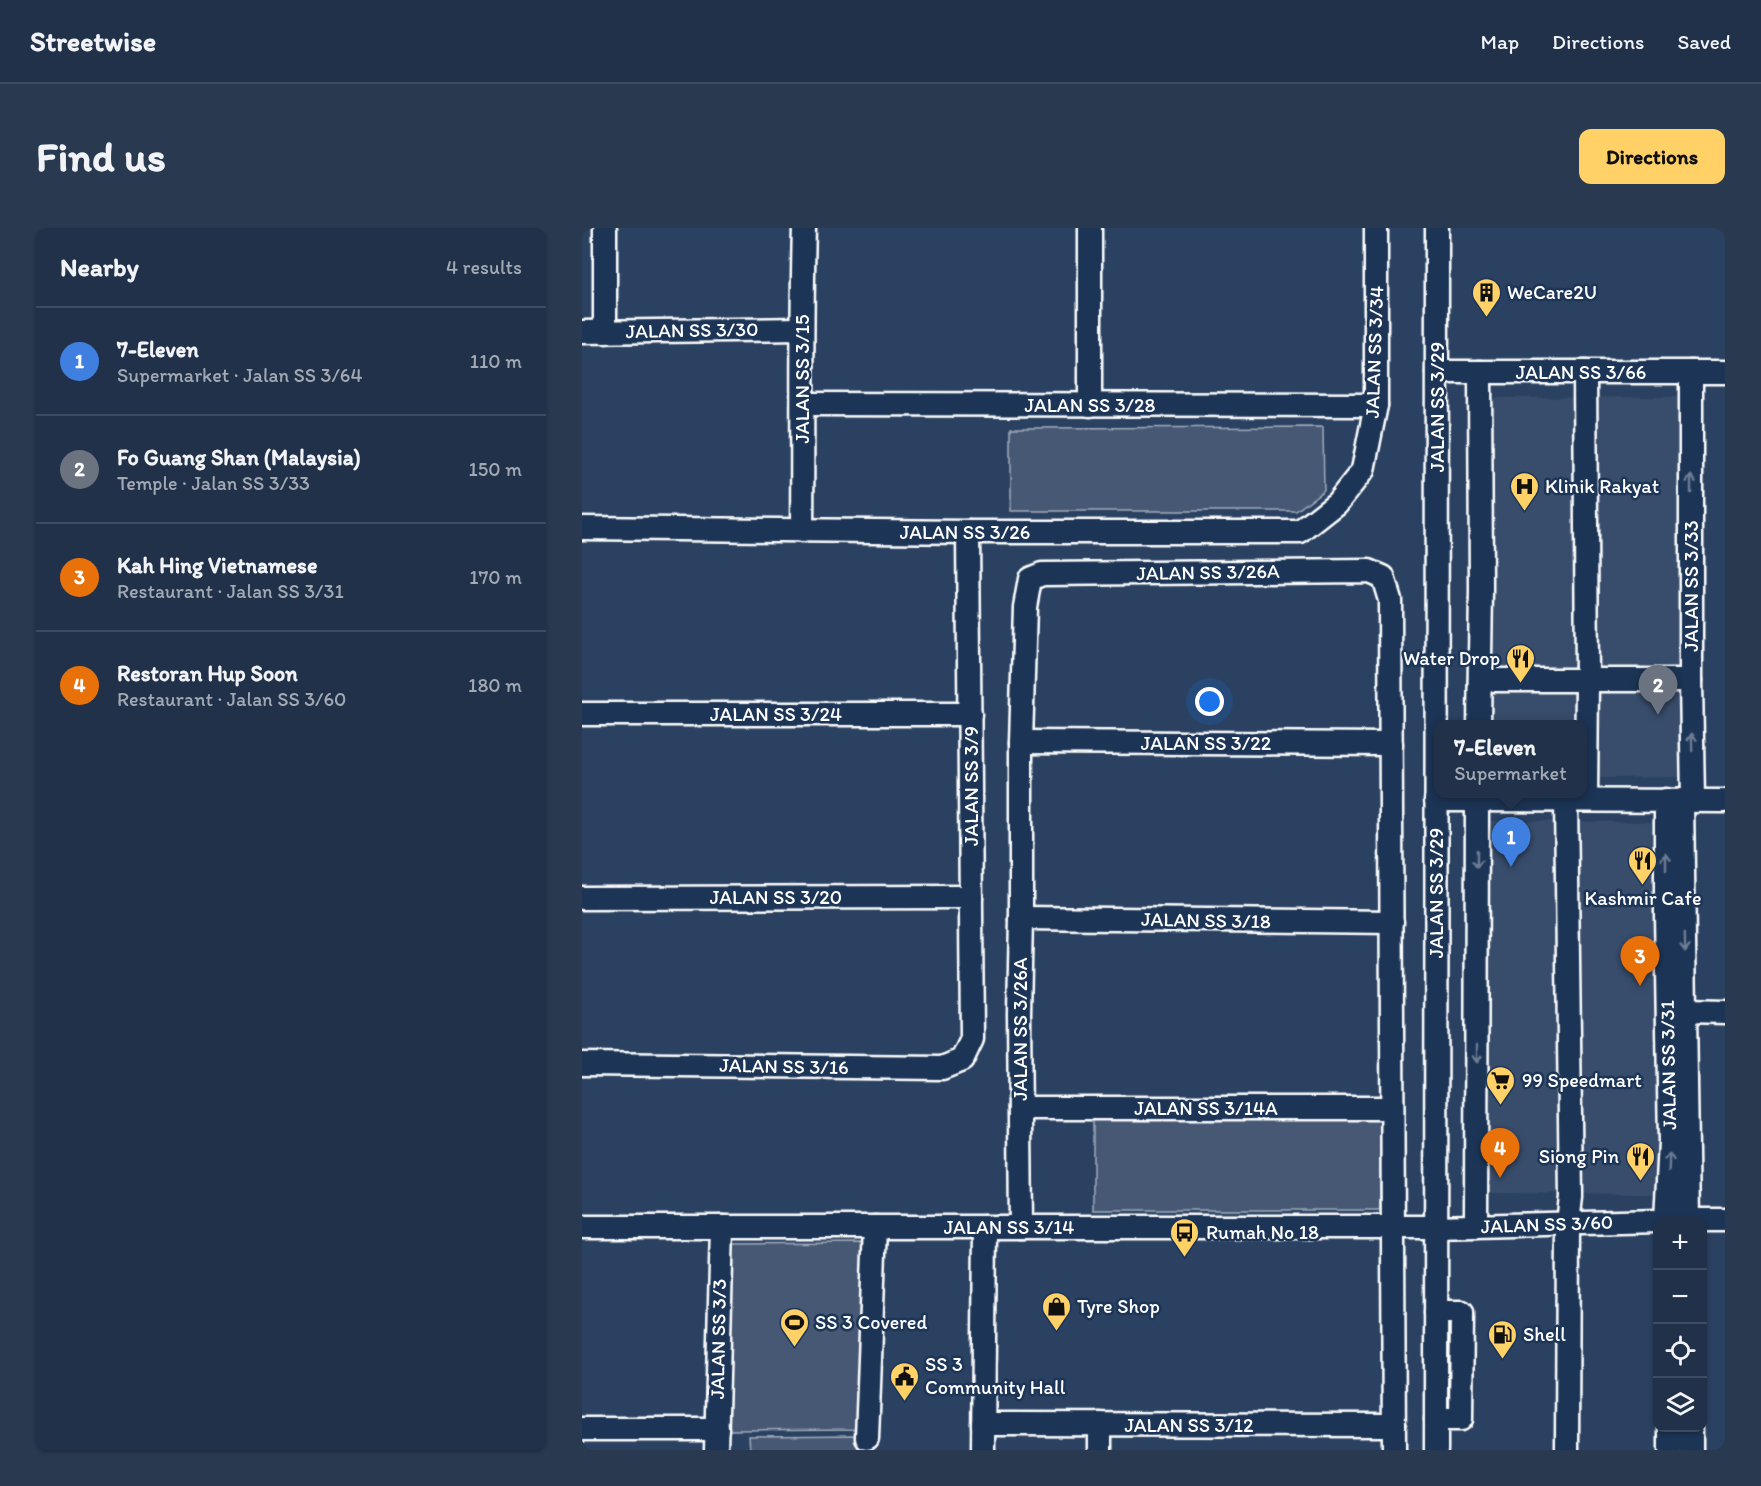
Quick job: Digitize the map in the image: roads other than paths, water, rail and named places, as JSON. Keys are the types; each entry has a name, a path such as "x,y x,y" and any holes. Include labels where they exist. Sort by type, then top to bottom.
{"street":[{"path":"605,228 605,332"},
{"name":"JALAN SS 3/15","path":"802,531 801,328 804,228"},
{"path":"1090,228 1090,405"},
{"name":"JALAN SS 3/34","path":"1337,503 1363,470 1376,405 1376,228"},
{"name":"JALAN SS 3/29","path":"1436,720 1437,228"},
{"name":"JALAN SS 3/30","path":"582,332 801,328"},
{"name":"JALAN SS 3/66","path":"1437,372 1725,372"},
{"path":"1479,720 1480,372"},
{"path":"1583,720 1587,680 1585,372"},
{"name":"JALAN SS 3/33","path":"1680,800 1691,680 1691,372"},
{"name":"JALAN SS 3/28","path":"803,404 1376,405"},
{"name":"JALAN SS 3/26","path":"582,528 968,532 1300,532 1337,503"},
{"name":"JALAN SS 3/9","path":"968,532 972,1039"},
{"name":"JALAN SS 3/26A","path":"1021,1227 1019,1013 1021,742 1025,607 1030,579 1042,574 1369,571 1383,577 1390,600 1394,1450"},
{"path":"1480,680 1691,680"},
{"name":"JALAN SS 3/24","path":"582,714 970,714"},
{"name":"JALAN SS 3/22","path":"1021,742 1391,744"},
{"path":"1436,800 1463,798"},
{"path":"1476,1226 1477,798"},
{"path":"1510,798 1725,801"},
{"name":"JALAN SS 3/29","path":"1436,800 1436,1450"},
{"path":"1567,1450 1568,1223 1571,1185 1576,800"},
{"name":"JALAN SS 3/31","path":"1680,800 1686,1011 1688,1216"},
{"name":"JALAN SS 3/31","path":"1666,1216 1680,800"},
{"name":"JALAN SS 3/20","path":"582,898 971,897"},
{"name":"JALAN SS 3/18","path":"1021,918 1392,922"},
{"path":"1686,1011 1725,1012"},
{"name":"JALAN SS 3/16","path":"582,1064 942,1068 962,1060 972,1039"},
{"name":"JALAN SS 3/14A","path":"1020,1108 1392,1108"},
{"name":"JALAN SS 3/60","path":"1707,1220 1725,1220"},
{"name":"JALAN SS 3/60","path":"1436,1227 1653,1221"},
{"name":"JALAN SS 3/14","path":"582,1227 1436,1227"},
{"name":"JALAN SS 3/3","path":"717,1440 722,1227"},
{"path":"867,1438 875,1227"},
{"path":"983,1450 985,1227"},
{"name":"JALAN SS 3/12","path":"983,1424 1394,1425"},
{"path":"1100,1424 1100,1450"},
{"path":"582,1429 717,1440"},
{"path":"1670,1432 1670,1450"},
{"path":"1691,1432 1691,1450"}],"place":[{"name":"WeCare2U","path":"1486,318"},
{"name":"Klinik Rakyat","path":"1524,512"},
{"name":"Water Drop","path":"1521,684"},
{"name":"Fo Guang Shan (Malaysia)","path":"1658,715"},
{"name":"7-Eleven","path":"1511,867"},
{"name":"Kashmir Cafe","path":"1643,886"},
{"name":"Kah Hing Vietnamese","path":"1640,986"},
{"name":"99 Speedmart","path":"1501,1106"},
{"name":"Restoran Hup Soon","path":"1500,1178"},
{"name":"Siong Pin","path":"1640,1182"},
{"name":"Rumah No 18","path":"1185,1258"},
{"name":"Tyre Shop","path":"1056,1332"},
{"name":"SS 3 Covered","path":"794,1348"},
{"name":"Shell","path":"1502,1360"},
{"name":"SS 3 Community Hall","path":"904,1402"}]}
